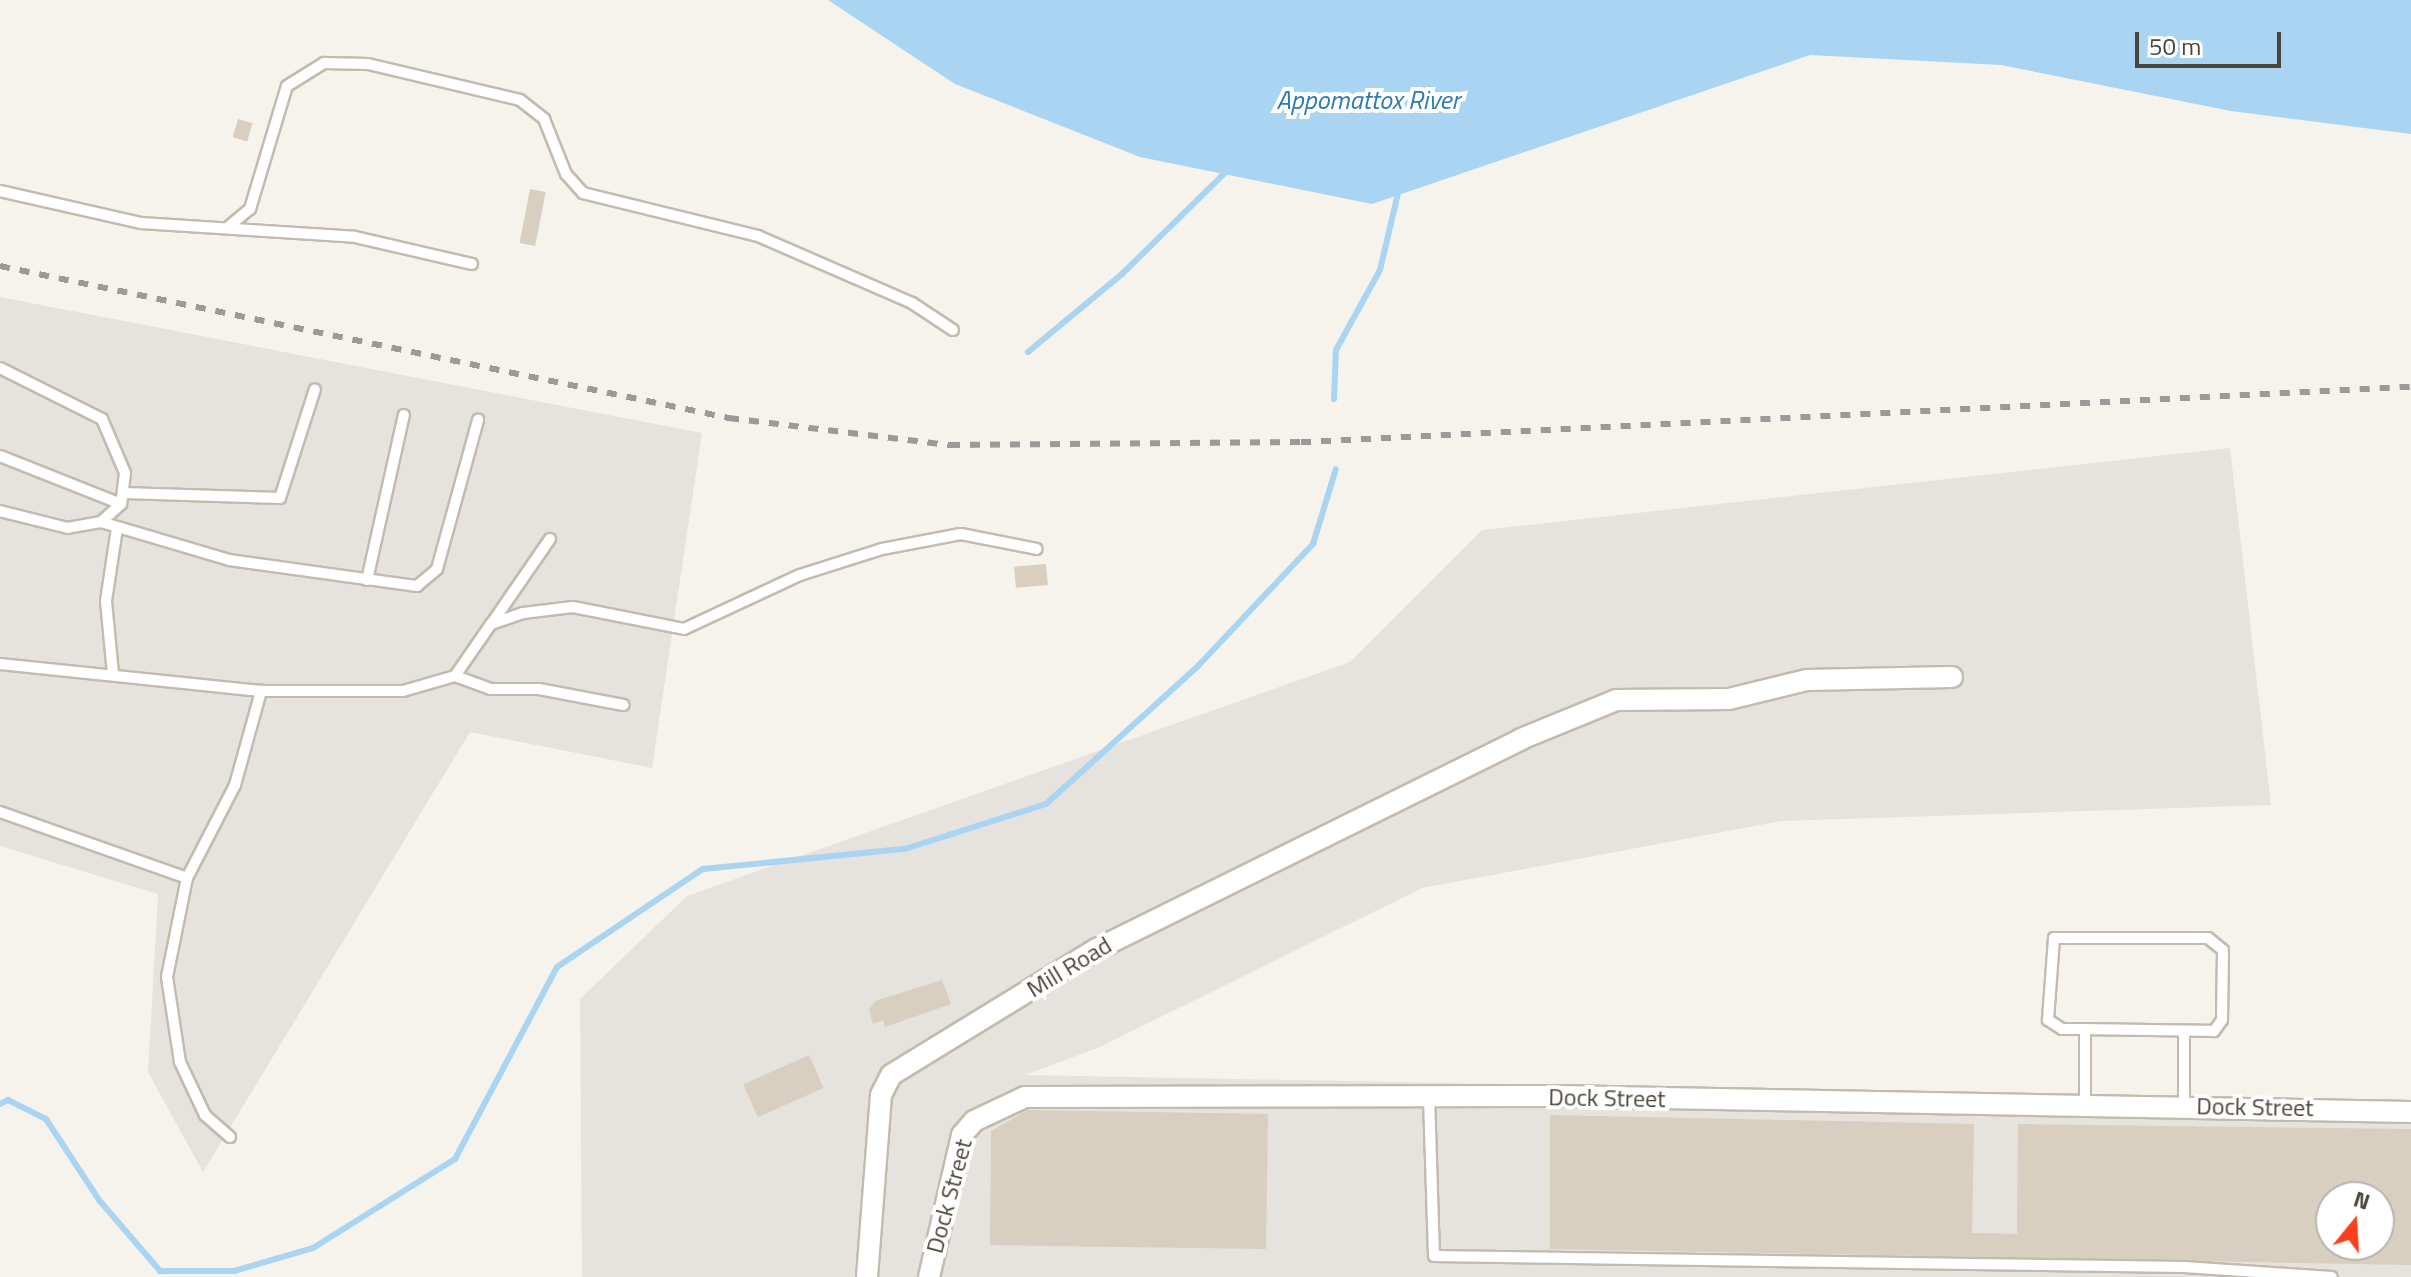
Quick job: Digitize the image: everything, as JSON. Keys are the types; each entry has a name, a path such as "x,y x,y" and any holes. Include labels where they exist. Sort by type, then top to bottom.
{"street":[{"name":"Mill Road","path":"867,1277 881,1095 898,1069 1160,915 1439,784 1521,739 1616,700 1729,699 1807,680 1952,677"},
{"name":"Dock Street","path":"929,1277 962,1135 1008,1100 1429,1097 2184,1105 2411,1112"}],"lane":[{"path":"227,228 250,209 287,86 324,63 368,64 520,100 544,119 566,174 583,193 758,236 912,303 953,330"},
{"path":"0,191 141,223 390,242 472,264"},
{"path":"0,368 102,419 122,453 122,498 101,522"},
{"path":"0,456 122,498 280,498 315,389"},
{"path":"367,580 404,415"},
{"path":"0,511 68,528 101,522 229,560 417,586 434,575 478,420"},
{"path":"113,674 106,601 117,528"},
{"path":"491,624 573,607 684,629 810,571 897,545 961,534 1037,549"},
{"path":"455,676 550,539"},
{"path":"0,664 261,691 403,691 455,676 491,689 539,689 624,705"},
{"path":"230,1137 195,1097 173,1037 167,977 187,878 235,785 261,691"},
{"path":"0,812 187,878"},
{"path":"2063,934 2218,942 2220,1027 2184,1031 2085,1029 2062,1029 2048,1020 2049,946 2063,934"},
{"path":"2085,1029 2085,1104"},
{"path":"2184,1031 2184,1105"},
{"path":"1429,1097 1434,1256 2184,1267 2332,1277"}],"shaded area":[{"path":"0,297 702,433 652,768 470,732 203,1172 148,1072 158,894 0,846"},
{"path":"2230,448 2271,805 1782,821 1422,888 1100,1047 1025,1075 2411,1101 2411,1277 582,1277 580,999 687,896 1350,662 1482,530"}],"water":[{"name":"Appomattox River","path":"828,0 2411,0 2411,134 2231,111 2001,65 1810,55 1372,204 1140,157 955,84"}],"building":[{"path":"238,119 252,123 247,141 233,137"},
{"path":"530,189 546,192 535,246 520,243"},
{"path":"1046,564 1048,585 1016,588 1014,567"},
{"path":"942,980 951,1004 885,1027 883,1020 873,1024 869,1010 875,1001"},
{"path":"809,1055 824,1088 758,1117 743,1084"},
{"path":"1028,1110 1268,1114 1266,1249 990,1245 991,1131"},
{"path":"1550,1115 1974,1124 1972,1233 2017,1234 2018,1124 2411,1129 2411,1265 1550,1249"}],"waterway":[{"path":"1028,352 1122,274 1229,169"},
{"path":"1334,399 1336,350 1380,270 1399,189"},
{"path":"0,1104 8,1100 46,1119 99,1200 160,1271 234,1271 313,1248 455,1159 557,967 703,869 905,849 1046,804 1198,666 1313,544 1336,469"}],"railway":[{"path":"0,266 729,418 950,445 1301,442 2411,387"}]}
